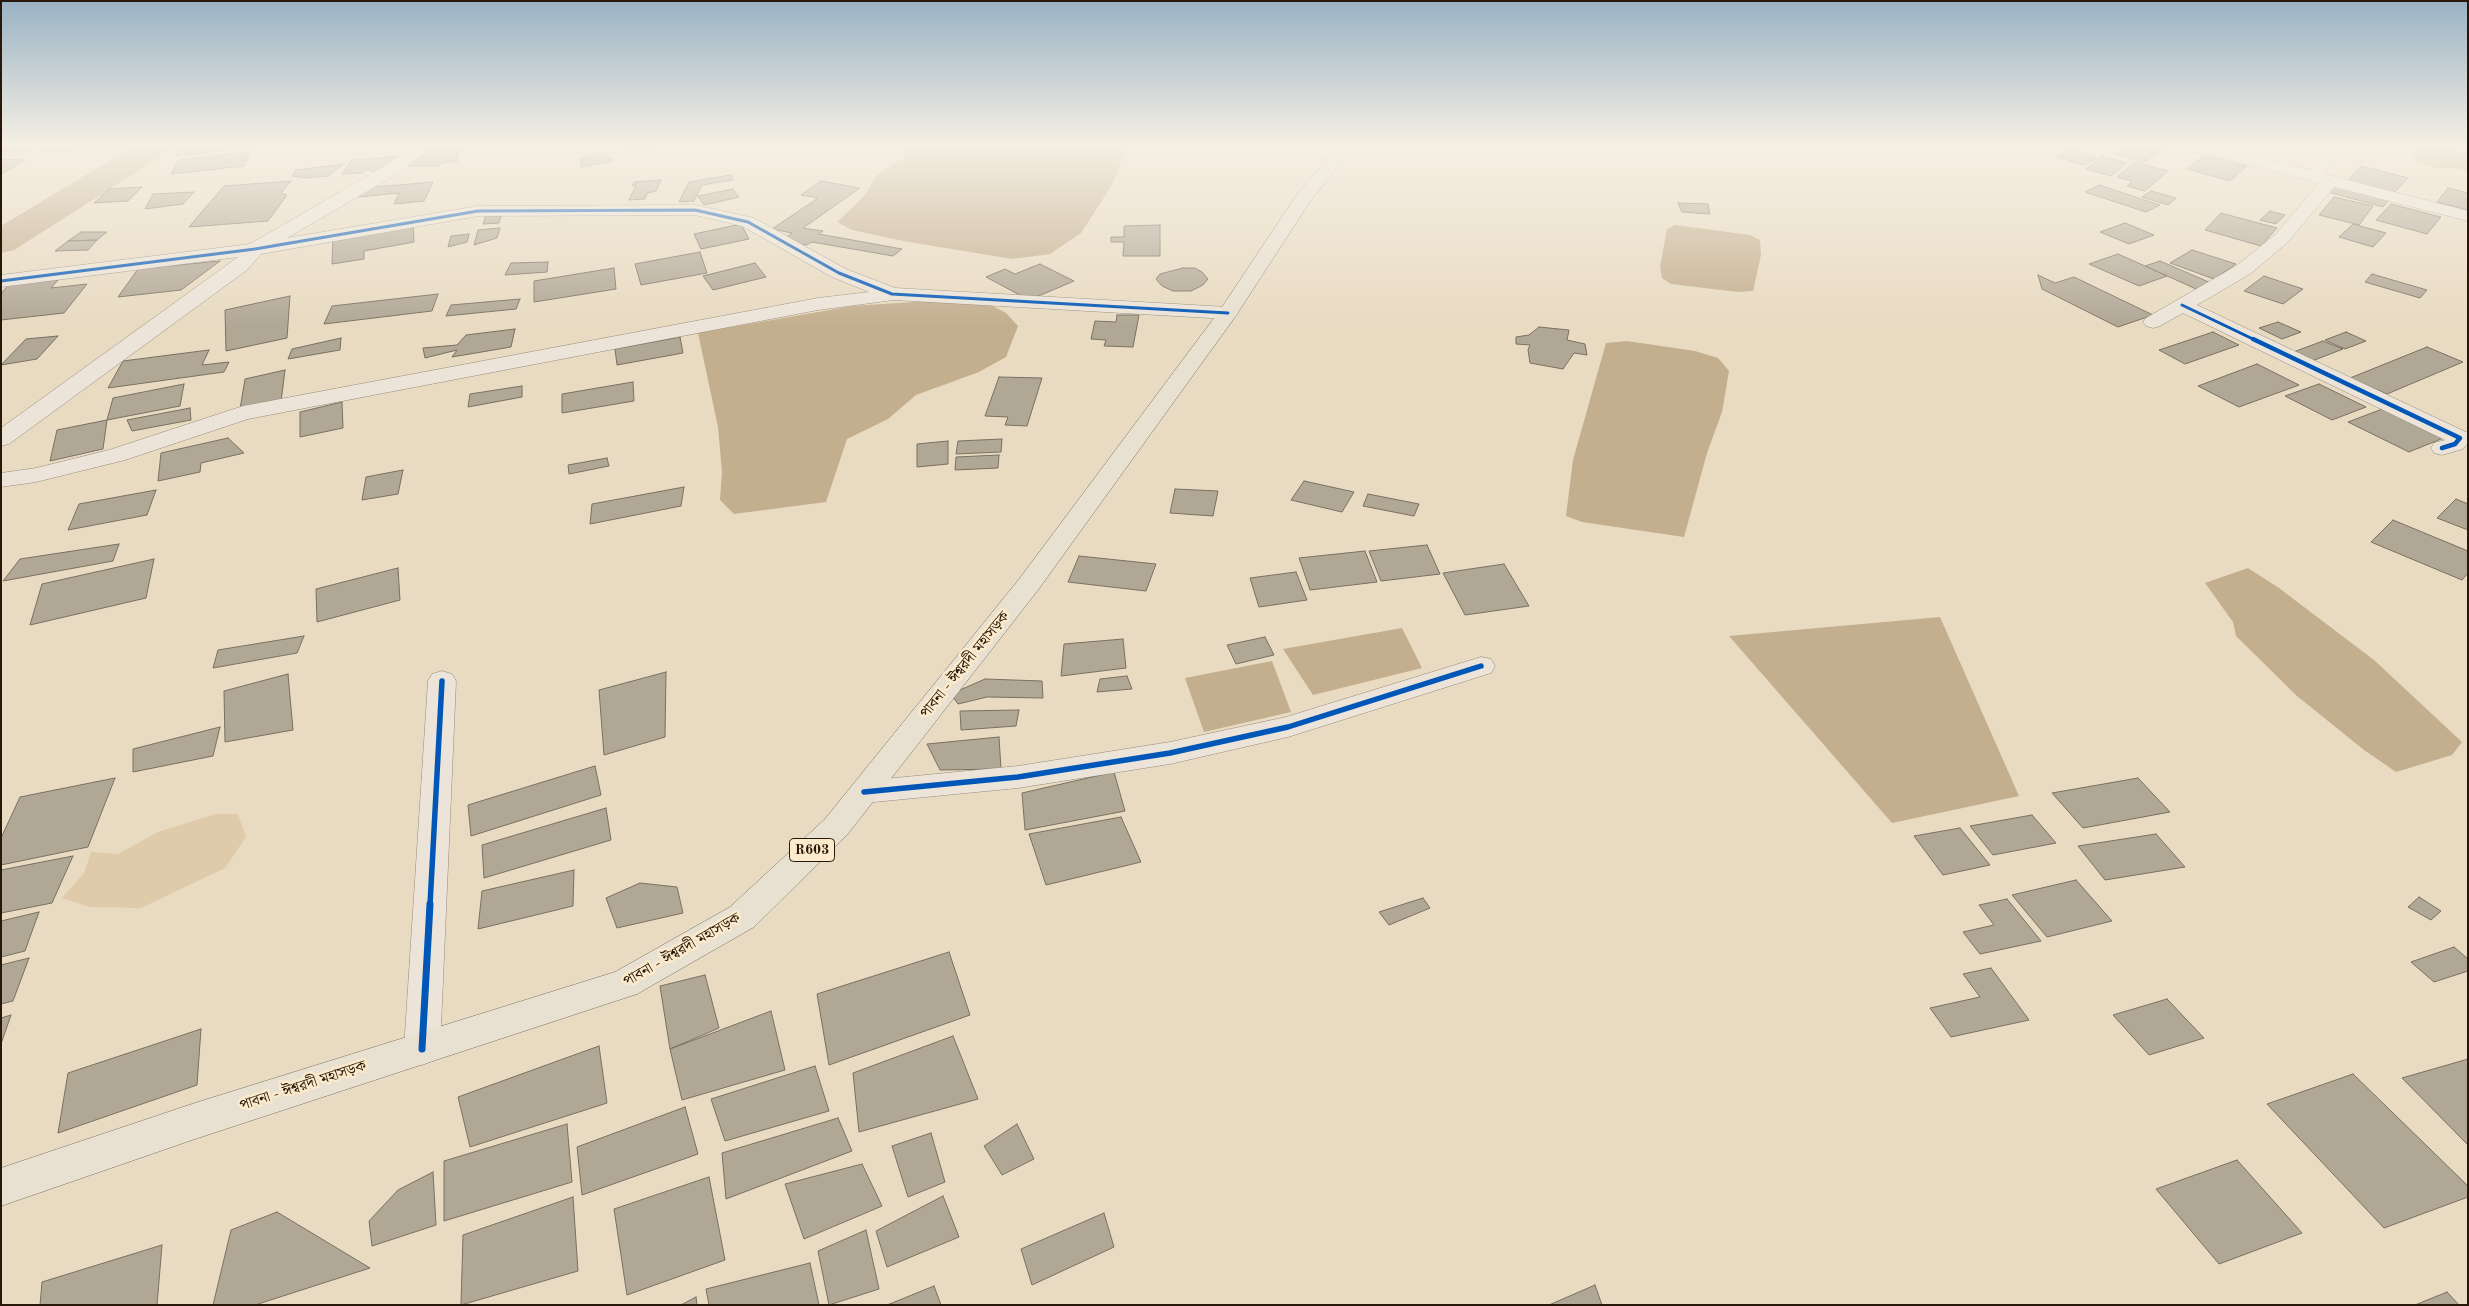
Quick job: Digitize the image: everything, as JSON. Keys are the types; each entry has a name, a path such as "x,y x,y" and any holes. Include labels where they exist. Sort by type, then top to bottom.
{"main road":[{"name":"পাবনা - ঈশ্বরদী মহাসড়ক","path":"1,1187 195,1121 625,984 742,917 836,827 1029,584 1228,313 1299,205"}],"street":[{"path":"1,439 240,266 255,249 331,205"},
{"path":"2154,322 2243,270 2282,238 2310,205"},
{"path":"2424,205 2468,216"},
{"path":"1,281 255,249 478,211 696,210 748,222 838,273 892,294"},
{"path":"1,480 36,475 117,455 243,412 808,306 892,294 1228,313"},
{"path":"2182,305 2460,438 2455,444 2442,448"},
{"path":"864,792 1018,777 1170,752 1288,728 1481,666"},
{"path":"422,1049 442,681"}],"shaded area":[{"path":"855,205 1099,205 1081,233 1050,254 1012,259 903,241 852,230 837,222"},
{"path":"1675,225 1750,235 1760,240 1761,255 1753,291 1738,292 1671,284 1662,278 1660,267 1667,229"},
{"path":"929,301 991,305 1006,313 1018,326 1006,357 979,372 916,395 888,419 847,439 826,502 734,514 720,500 722,472 718,427 698,333 852,306"},
{"path":"1627,341 1695,351 1718,358 1729,371 1722,412 1707,453 1684,537 1582,522 1566,516 1573,460 1606,343"},
{"path":"2248,568 2279,588 2374,660 2462,742 2452,755 2396,772 2364,750 2297,696 2236,636 2233,622 2205,583"},
{"path":"1940,617 2019,796 1892,823 1729,636"},
{"path":"1402,628 1422,668 1313,695 1283,649"},
{"path":"1272,661 1291,712 1204,732 1185,678"},
{"path":"216,814 238,814 246,837 225,868 141,908 90,907 62,898 84,873 91,852 118,854 158,832"}],"building":[{"path":"147,205 176,205 145,209"},
{"path":"208,205 280,205 268,221 189,227"},
{"path":"808,205 836,205 803,228 823,231 819,234 902,249 893,256 812,242 806,245 781,241 792,233 772,229"},
{"path":"1679,205 1708,205 1710,214 1682,212"},
{"path":"2124,205 2160,205 2146,212"},
{"path":"2327,205 2373,206 2359,225 2319,215"},
{"path":"2390,205 2441,217 2427,234 2376,220"},
{"path":"2448,205 2468,205 2468,210"},
{"path":"2270,211 2285,215 2276,224 2260,220"},
{"path":"487,212 502,212 499,223 483,224"},
{"path":"2221,213 2277,228 2261,246 2205,230"},
{"path":"413,222 414,242 364,251 364,259 332,264 333,236"},
{"path":"2125,223 2154,235 2129,244 2100,232"},
{"path":"741,224 749,239 701,249 694,234"},
{"path":"2353,224 2386,233 2373,247 2339,237"},
{"path":"1160,225 1160,256 1123,256 1124,242 1111,242 1111,237 1124,237 1124,226"},
{"path":"500,228 497,238 474,245 478,230"},
{"path":"81,232 107,232 97,240 68,241"},
{"path":"469,234 467,242 448,247 451,236"},
{"path":"97,240 88,250 55,251 68,241"},
{"path":"2192,250 2236,264 2214,279 2170,263"},
{"path":"700,252 707,273 641,285 635,264"},
{"path":"2118,254 2167,276 2139,286 2089,264"},
{"path":"220,261 181,290 118,297 138,269"},
{"path":"2160,261 2211,283 2196,289 2145,266"},
{"path":"548,262 547,272 505,275 511,263"},
{"path":"755,263 766,277 713,290 703,276"},
{"path":"1040,264 1074,281 1029,300 986,277 1005,269 1015,274"},
{"path":"614,268 616,289 534,302 534,281"},
{"path":"1183,268 1195,268 1208,279 1203,285 1191,291 1173,291 1162,286 1156,279 1160,274"},
{"path":"2372,274 2427,290 2420,298 2365,282"},
{"path":"2038,275 2055,283 2074,277 2153,315 2118,327 2042,289"},
{"path":"2264,276 2303,289 2283,304 2244,291"},
{"path":"58,280 51,288 87,284 64,313 1,320 1,294 8,285"},
{"path":"438,294 432,311 324,324 332,306"},
{"path":"290,296 287,338 226,351 225,310"},
{"path":"520,299 516,309 446,316 451,305"},
{"path":"1117,315 1139,315 1133,347 1104,346 1106,340 1091,339 1095,321 1116,322"},
{"path":"2278,322 2301,332 2282,339 2259,328"},
{"path":"1539,327 1569,330 1567,340 1585,344 1587,355 1574,353 1563,369 1530,363 1528,350 1530,345 1516,344 1516,337 1529,335"},
{"path":"515,329 511,347 452,357 457,350 425,358 423,348 457,345 466,335"},
{"path":"2213,332 2239,345 2185,364 2159,350"},
{"path":"2346,332 2366,341 2345,349 2325,340"},
{"path":"58,336 37,359 1,365 26,339"},
{"path":"680,337 683,353 617,365 615,349"},
{"path":"341,338 340,350 288,359 292,349"},
{"path":"2323,341 2343,349 2307,363 2288,354"},
{"path":"2427,347 2463,362 2387,394 2350,378"},
{"path":"209,350 202,365 229,362 224,372 108,388 123,361"},
{"path":"2257,364 2299,385 2239,407 2198,386"},
{"path":"285,370 281,402 240,409 245,379"},
{"path":"999,377 1042,378 1027,426 1005,425 1008,417 985,416"},
{"path":"633,382 634,401 562,413 562,394"},
{"path":"184,384 180,406 107,420 113,398"},
{"path":"2319,384 2366,407 2332,420 2285,396"},
{"path":"522,386 522,397 468,407 470,394"},
{"path":"342,402 343,428 300,437 300,412"},
{"path":"190,408 191,420 132,431 127,420"},
{"path":"2385,408 2446,437 2409,452 2348,422"},
{"path":"107,420 103,449 50,461 57,430"},
{"path":"228,438 244,453 201,463 200,472 158,481 161,453"},
{"path":"1002,439 1001,452 956,454 958,441"},
{"path":"948,441 948,464 917,467 917,444"},
{"path":"999,455 998,468 955,470 956,457"},
{"path":"607,458 609,466 569,474 568,465"},
{"path":"403,470 398,494 362,500 366,477"},
{"path":"1304,481 1354,492 1342,512 1291,500"},
{"path":"684,487 681,506 590,524 592,504"},
{"path":"1175,489 1218,491 1213,516 1170,513"},
{"path":"156,490 147,515 68,530 79,504"},
{"path":"1368,494 1419,504 1414,516 1363,506"},
{"path":"2456,499 2468,504 2468,530 2437,518"},
{"path":"2393,520 2468,551 2468,573 2462,580 2371,542"},
{"path":"119,544 113,561 3,581 20,559"},
{"path":"1427,545 1440,574 1381,581 1369,551"},
{"path":"1365,551 1377,582 1310,590 1299,558"},
{"path":"1079,556 1156,564 1146,591 1068,582"},
{"path":"154,559 146,598 30,625 42,584"},
{"path":"1504,564 1529,606 1465,615 1443,573"},
{"path":"398,568 400,600 317,622 316,589"},
{"path":"1296,572 1307,600 1259,607 1250,578"},
{"path":"304,636 297,653 213,668 218,650"},
{"path":"1265,637 1274,655 1236,664 1227,645"},
{"path":"1123,639 1126,668 1061,676 1064,644"},
{"path":"666,672 665,737 604,755 599,690"},
{"path":"288,674 293,730 225,742 224,691"},
{"path":"1127,676 1132,689 1097,692 1100,679"},
{"path":"985,679 1042,681 1043,698 987,697 958,704 951,694"},
{"path":"1019,710 1016,726 961,730 960,711"},
{"path":"220,727 213,756 133,772 133,749"},
{"path":"999,737 1001,769 940,770 927,744"},
{"path":"595,766 601,795 471,836 468,805"},
{"path":"1114,772 1125,811 1025,830 1022,793"},
{"path":"115,778 88,847 1,865 1,838 20,797"},
{"path":"2138,778 2170,812 2083,828 2052,793"},
{"path":"606,808 611,840 484,878 482,845"},
{"path":"2032,815 2056,843 1993,855 1970,826"},
{"path":"1121,817 1141,862 1046,885 1029,834"},
{"path":"1960,828 1990,865 1943,875 1914,836"},
{"path":"2156,834 2185,867 2105,880 2078,846"},
{"path":"73,856 52,903 1,913 1,870"},
{"path":"574,870 573,906 478,929 482,891"},
{"path":"2076,880 2112,921 2047,937 2012,895"},
{"path":"640,883 677,887 683,913 617,928 606,898"},
{"path":"2419,897 2441,911 2431,920 2408,907"},
{"path":"1423,898 1430,908 1389,925 1379,912"},
{"path":"2007,899 2041,941 1980,954 1963,932 1994,925 1979,905"},
{"path":"39,912 25,951 1,957 1,921"},
{"path":"2454,947 2468,959 2468,971 2434,982 2411,962"},
{"path":"949,952 970,1015 829,1065 817,994"},
{"path":"29,958 13,1001 1,1004 1,965"},
{"path":"1991,968 2029,1020 1951,1037 1930,1008 1980,997 1963,974"},
{"path":"705,975 719,1028 670,1049 660,986"},
{"path":"2167,999 2204,1038 2149,1055 2113,1015"},
{"path":"771,1011 785,1070 682,1100 670,1049"},
{"path":"11,1015 1,1044 1,1018"},
{"path":"201,1029 197,1085 58,1133 68,1073"},
{"path":"953,1036 978,1099 859,1132 853,1073"},
{"path":"599,1046 607,1103 470,1147 458,1097"},
{"path":"2468,1059 2468,1145 2402,1078"},
{"path":"815,1066 829,1111 725,1141 711,1099"},
{"path":"2353,1074 2468,1186 2468,1197 2384,1228 2267,1104"},
{"path":"685,1107 698,1154 582,1195 577,1147"},
{"path":"838,1118 852,1151 726,1199 722,1153"},
{"path":"567,1124 572,1182 444,1221 444,1161"},
{"path":"1017,1124 1034,1159 1002,1175 984,1146"},
{"path":"931,1133 945,1182 908,1197 892,1146"},
{"path":"2237,1160 2302,1233 2219,1264 2156,1189"},
{"path":"862,1164 882,1206 804,1239 785,1184"},
{"path":"433,1172 436,1225 372,1246 369,1221 398,1190"},
{"path":"709,1177 725,1260 627,1295 614,1209"},
{"path":"943,1196 959,1237 887,1267 876,1231"},
{"path":"573,1197 578,1271 461,1305 463,1235"},
{"path":"277,1212 370,1268 255,1305 213,1305 231,1230"},
{"path":"1104,1213 1114,1247 1032,1285 1021,1249"},
{"path":"866,1230 879,1289 829,1305 818,1251"},
{"path":"162,1245 157,1305 40,1305 42,1282"},
{"path":"810,1263 819,1305 709,1305 706,1289"},
{"path":"1595,1285 1602,1305 1549,1305"},
{"path":"934,1286 941,1305 887,1305"},
{"path":"2447,1292 2459,1305 2415,1305"},
{"path":"696,1297 697,1305 681,1305"}],"waterway":[{"path":"1,242 61,205"}],"cycle path":[{"path":"1,281 255,249 478,211 695,210 748,222 839,273 892,294 1228,313"},
{"path":"2182,305 2460,438 2455,444 2442,448"},
{"path":"864,792 1018,777 1170,753 1288,727 1481,666"},
{"path":"422,1049 442,681"}]}
